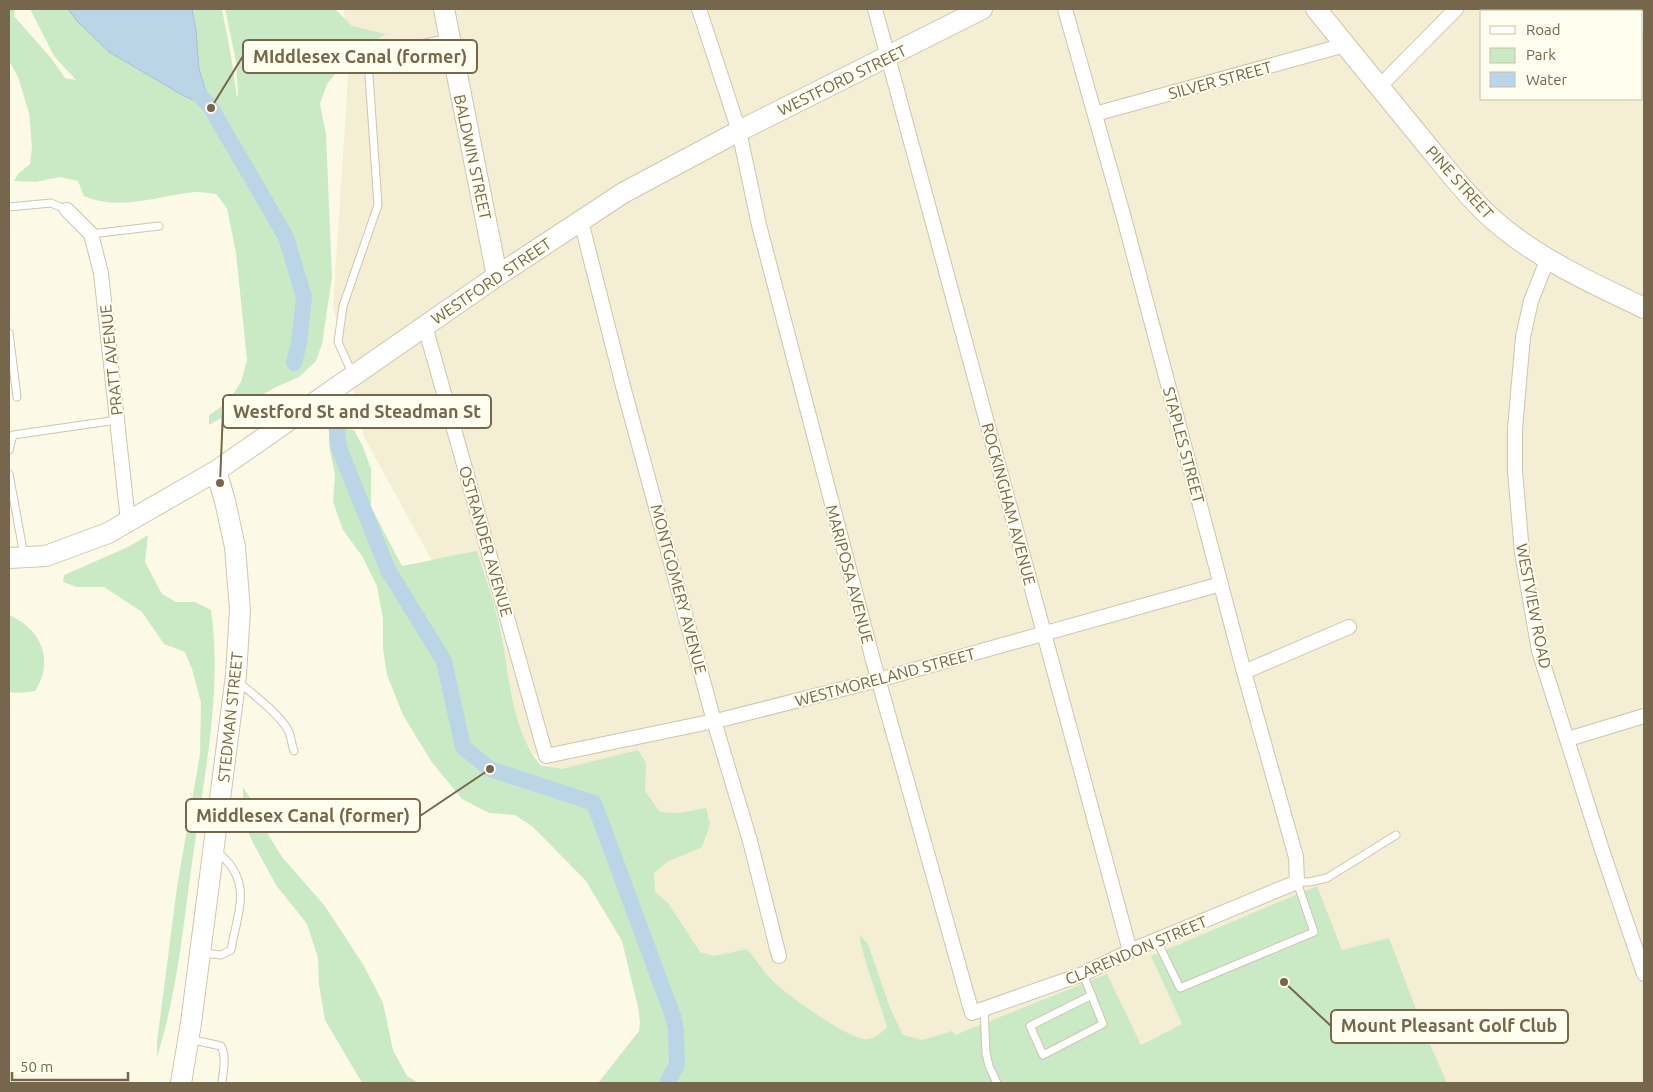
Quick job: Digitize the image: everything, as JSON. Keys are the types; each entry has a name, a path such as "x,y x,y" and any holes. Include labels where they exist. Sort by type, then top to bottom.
{"main road":[{"name":"BALDWIN STREET","path":"444,9 497,276"},
{"name":"WESTFORD STREET","path":"16,558 46,556 108,533 216,471 497,276 623,194 739,131 982,9"},
{"name":"PINE STREET","path":"1316,9 1456,181 1483,210 1521,242 1572,273 1644,308"},
{"name":"STEDMAN STREET","path":"181,1083 189,1039 236,680 240,610 235,547 226,501 216,471"}],"street":[{"name":"MARIPOSA AVENUE","path":"700,9 739,131 759,225 878,680 978,1011"},
{"name":"ROCKINGHAM AVENUE","path":"875,9 1130,952"},
{"name":"STAPLES STREET","path":"1065,9 1124,218 1244,672 1296,857 1297,882"},
{"path":"1379,87 1456,9"},
{"name":"SILVER STREET","path":"1095,114 1345,45"},
{"path":"67,210 91,234"},
{"name":"MONTGOMERY AVENUE","path":"581,221 623,386 714,721 750,841 779,956"},
{"name":"PRATT AVENUE","path":"91,234 101,273 128,521"},
{"name":"WESTVIEW ROAD","path":"1548,258 1531,301 1523,338 1515,429 1515,471 1522,553 1539,651 1602,850 1644,974"},
{"name":"OSTRANDER AVENUE","path":"426,326 546,756"},
{"name":"WESTMORELAND STREET","path":"546,756 714,721 878,680 1221,584"},
{"path":"1244,672 1349,627"},
{"path":"1568,739 1644,716"},
{"name":"CLARENDON STREET","path":"978,1011 1083,974 1130,952 1297,882"}],"lane":[{"path":"353,376 338,342 343,306 378,205 368,61 425,42 449,38"},
{"path":"9,207 51,203 67,210"},
{"path":"91,234 159,226"},
{"path":"9,333 16,397"},
{"path":"9,450 13,435 117,420"},
{"path":"9,474 16,558"},
{"path":"236,680 254,694 282,722 289,732 294,752"},
{"path":"1157,941 1180,988 1305,936 1314,932 1297,882 1309,882 1327,878 1396,835"},
{"path":"200,953 221,955 231,950 240,900 239,879 233,867 228,860 214,849"},
{"path":"1083,974 1092,995 1103,1024 1043,1056 1030,1026 1092,995"},
{"path":"978,1011 989,1066 997,1083"},
{"path":"189,1039 220,1046 224,1052 225,1060 222,1083"}],"shaded area":[{"path":"344,9 1644,9 1644,1083 1447,1083 1423,1029 1388,939 1342,950 1151,956 1182,1024 1141,1045 925,1047 861,1050 700,1016 636,839 519,741 481,650 364,437 333,306 348,79"}],"green space":[{"path":"9,9 15,9 14,16 51,58 65,78 76,80 54,56 30,9 68,9 77,21 109,52 184,96 210,107 199,69 196,30 192,9 222,9 237,97 236,61 225,9 335,9 352,26 386,34 350,56 327,84 320,104 326,134 332,277 322,344 316,361 299,377 274,388 209,425 209,415 227,403 241,382 247,360 236,253 227,208 216,194 196,192 126,203 112,203 84,196 78,181 60,177 36,182 14,181 18,174 30,164 32,147 29,113 18,77 9,61"},
{"path":"341,422 346,429 354,430 363,447 371,469 371,507 402,566 477,551 497,615 516,716 530,750 540,765 562,769 638,750 646,763 645,791 660,812 679,813 706,808 710,824 702,847 667,862 654,873 655,892 668,903 700,952 714,956 747,949 771,979 789,995 833,1025 859,1038 868,1039 881,1033 887,1027 859,934 868,944 890,1008 903,1035 922,1040 952,1031 955,1035 1107,974 1141,1045 1182,1024 1151,956 1317,886 1342,950 1389,938 1423,1028 1447,1083 598,1083 639,1031 638,1007 622,941 586,881 533,827 515,815 489,813 462,799 431,761 403,715 387,675 383,649 383,619 377,586 362,556 343,530 333,502 335,475 329,446 329,423"},
{"path":"148,535 145,562 162,594 176,602 195,602 211,610 215,673 206,769 179,961 170,1009 157,1057 157,1042 177,887 200,754 201,703 192,669 185,652 164,644 142,612 104,587 77,587 63,582 64,575 128,547"},
{"path":"9,615 29,628 37,637 42,647 44,668 35,691 9,692"},
{"path":"243,787 260,813 269,836 282,857 325,906 364,966 383,1003 393,1050 407,1076 419,1083 362,1083 325,1020 319,985 318,958 307,924 276,885 251,839 243,809"}],"water":[{"path":"68,9 192,9 196,30 199,69 211,108 184,96 109,52 77,21"}],"waterway":[{"path":"197,92 211,108 286,237 304,297 299,343 294,363"},
{"path":"336,424 339,448 388,570 444,661 463,747 490,769 594,803 674,1019 677,1064 667,1083"}],"place":[{"name":"MIddlesex Canal (former)","path":"211,108"},
{"name":"Westford St and Steadman St","path":"220,483"},
{"name":"Middlesex Canal (former)","path":"490,769"},
{"name":"Mount Pleasant Golf Club","path":"1284,982"}]}
